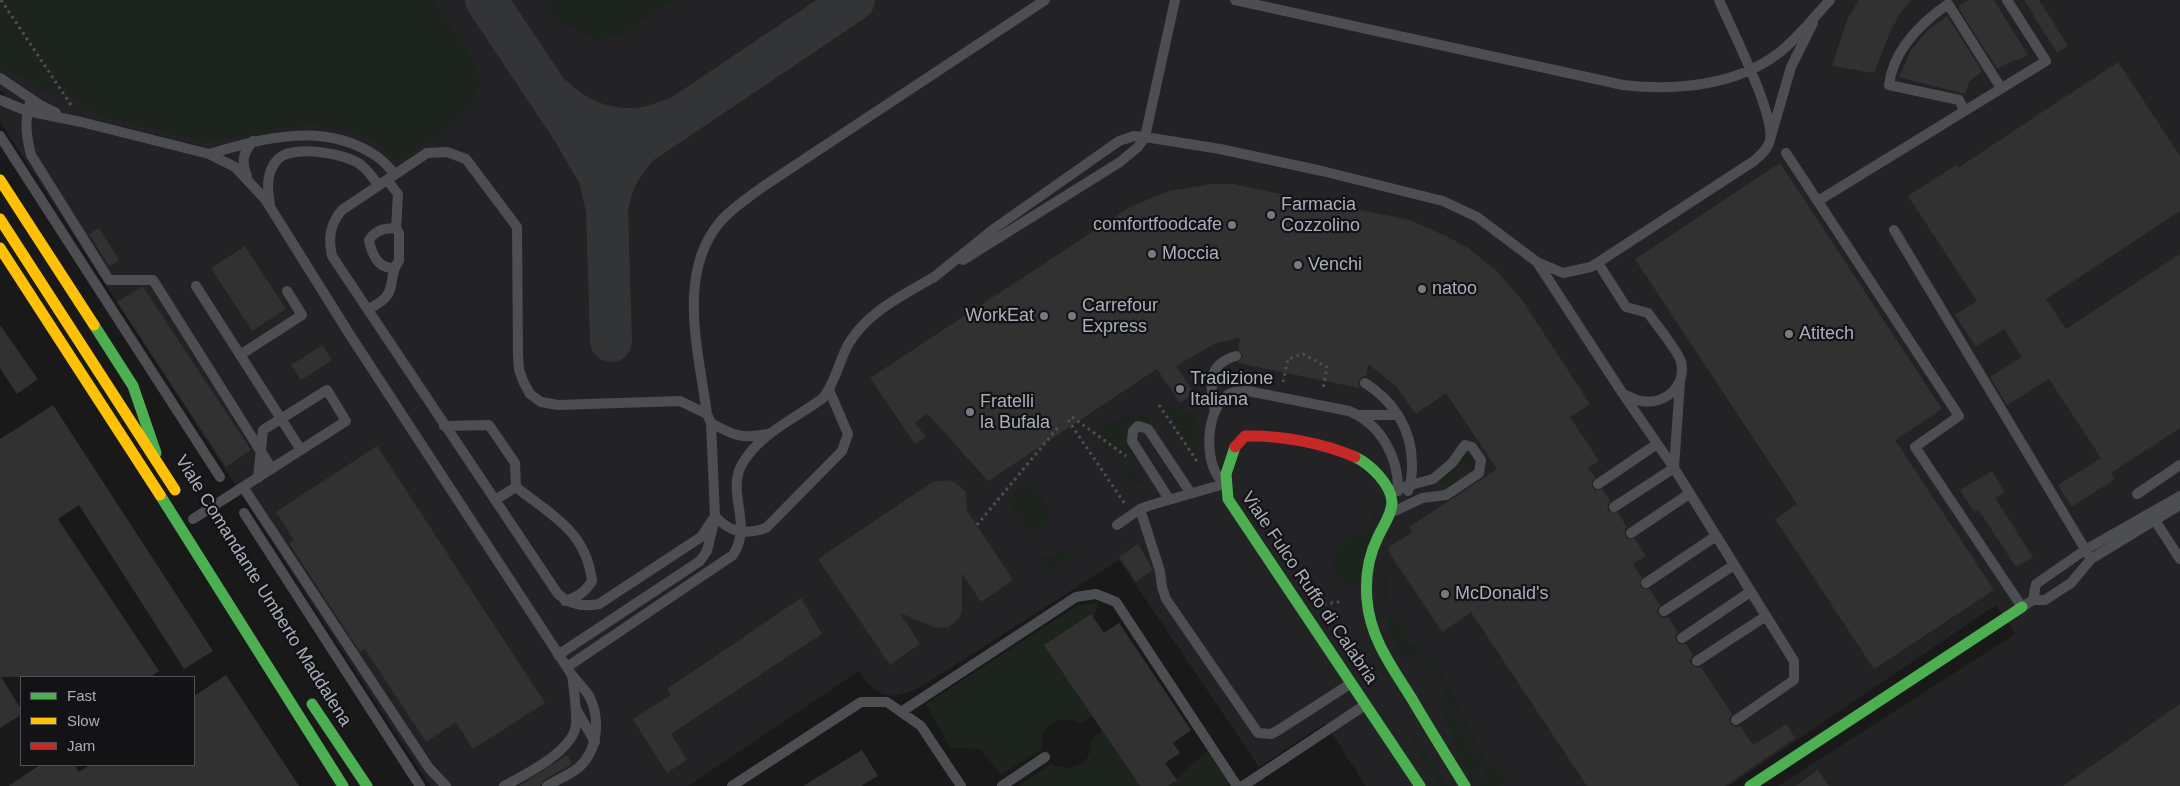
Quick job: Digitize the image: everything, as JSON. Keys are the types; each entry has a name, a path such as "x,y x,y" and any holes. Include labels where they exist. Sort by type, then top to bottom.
{"main road":[{"name":"Viale Comandante Umberto Maddalena","path":"0,180 133,386 156,453 177,494 0,219"},
{"name":"Viale Comandante Umberto Maddalena","path":"0,248 168,508 343,786"},
{"name":"Viale Fulco Ruffo di Calabria","path":"1420,786 1231,505 1225,484 1234,449 1245,436 1251,435 1348,454 1368,466 1393,490 1390,515 1369,557 1366,588 1374,635 1392,668 1465,786"},
{"path":"1750,786 2022,607"},
{"name":"Viale Comandante Umberto Maddalena","path":"306,694 367,786"}],"lane":[{"path":"558,655 700,561 711,539 715,516 709,418 695,330 694,290 702,252 719,223 737,206 764,186 1046,0"},
{"path":"569,671 733,555 741,544 742,533 737,480 740,467 768,434 813,405 829,390 850,342 873,314 1002,237 1120,162 1138,147 1145,137 1175,0"},
{"path":"1235,0 1623,85 1673,88 1699,84 1750,71 1780,52 1830,0"},
{"path":"1719,0 1750,71 1767,118 1770,140"},
{"path":"1818,201 2046,61 2007,0"},
{"path":"1964,110 1959,100 1889,85 1890,76 1902,48 1930,17 1952,2 2001,88"},
{"path":"933,278 995,228 1120,141 1134,136 1220,149 1322,171 1444,202 1477,217 1537,262 1563,272 1591,267 1754,161 1765,151 1770,140 1791,67 1818,13"},
{"path":"0,78 31,100 82,122"},
{"path":"0,100 27,111 82,122 209,154 235,167 272,210 558,655 589,695 595,712 595,743 588,758 577,768 547,786"},
{"path":"31,100 27,111 26,132 30,155 109,280 153,280 272,468"},
{"path":"0,136 220,477"},
{"path":"209,154 253,141 284,136 316,136 349,142 377,156 387,180 398,194 396,228 399,234 399,261 393,268 391,287 386,297 368,310"},
{"path":"248,180 243,165 243,156 253,141"},
{"path":"272,210 267,186 270,172 277,159 288,154 317,151 339,155 387,180"},
{"path":"715,516 701,537 599,604 583,606 565,601 558,594 444,426 332,256 330,234 333,220 342,210 427,153 439,151 456,154 466,159 517,227 519,370 530,394 541,402 558,405 680,402 738,436 749,438 768,434"},
{"path":"1786,153 1959,416 1914,448 2022,607 2034,600 2045,600 2071,583 2088,554"},
{"path":"393,268 388,268 380,263 371,250 369,240 374,232 386,228 396,228"},
{"path":"1894,230 2088,554"},
{"path":"1537,262 1674,468 1794,661 1794,680 1736,720"},
{"path":"1598,263 1626,307 1648,313 1681,362 1674,468"},
{"path":"196,286 301,450"},
{"path":"240,355 302,315 286,291"},
{"path":"1215,412 1211,385 1215,370 1226,359 1236,356"},
{"path":"1623,394 1642,401 1659,400 1671,395 1680,381"},
{"path":"1365,383 1378,391 1398,416 1406,430 1412,448 1410,486 1390,515"},
{"path":"193,519 258,478 346,421 326,390 263,430 258,478"},
{"path":"715,516 724,526 742,533 753,533 766,528 776,521 842,451 848,434 829,390"},
{"path":"1117,525 1140,509 1190,492 1225,484 1212,464 1211,428 1215,412 1225,397 1240,390 1350,411 1359,416 1382,436 1390,448 1398,477 1393,490"},
{"path":"1359,416 1398,416"},
{"path":"444,426 490,425 515,464 516,487 575,534 583,547 592,581 587,590 577,597 565,601"},
{"path":"1169,499 1132,442 1133,431 1138,426 1148,430 1190,492"},
{"path":"1598,484 1658,444"},
{"path":"1390,515 1422,498 1452,492 1479,473 1481,460 1472,447 1464,445 1440,474 1410,486 1393,490"},
{"path":"2136,494 2180,465"},
{"path":"1614,507 1674,468"},
{"path":"243,487 429,768 446,786"},
{"path":"495,500 516,487"},
{"path":"1631,533 1689,494"},
{"path":"2152,517 2180,496"},
{"path":"2034,600 2036,584 2152,517 2180,505"},
{"path":"1140,509 1160,571 1162,588 1166,599 1258,733 1271,734 1278,731 1351,683"},
{"path":"244,513 420,786"},
{"path":"2152,517 2180,559"},
{"path":"1646,584 1716,536"},
{"path":"1664,611 1734,565"},
{"path":"1682,638 1750,592"},
{"path":"901,712 1076,597 1096,594 1116,602 1237,786"},
{"path":"1697,661 1766,616"},
{"path":"1392,668 1417,685"},
{"path":"504,786 562,749 572,739 576,709 569,671"},
{"path":"732,786 861,702 887,702 921,726 961,786"},
{"path":"1243,786 1366,704"},
{"path":"576,709 595,743"},
{"path":"1445,734 1450,761"},
{"path":"1002,786 1046,757"}],"path":[{"path":"1,0 82,122"},
{"path":"1283,382 1288,359 1304,354 1327,367 1322,390"},
{"path":"1159,405 1199,464"},
{"path":"1072,417 1134,462"},
{"path":"1068,420 1124,504"},
{"path":"977,525 1060,425"}],"shaded area":[{"path":"0,0 2180,0 2180,786 1778,786 2015,634 1996,605 1729,786 1366,786 1325,723 1259,767 1119,560 916,690 893,696 882,694 868,684 859,671 688,786 430,786 0,121 0,108 5,93 0,90"},
{"path":"0,0 432,0 476,64 479,85 460,119 398,162 377,143 363,136 347,130 310,124 206,142 100,115 74,98 48,85 49,94 0,64"},
{"path":"544,0 673,0 619,36 595,39 557,20"},
{"path":"1164,407 1197,414 1199,461"},
{"path":"1147,416 1155,427 1146,422 1136,421 1128,426 1124,435 1127,445 1140,463 1097,432 1122,417"},
{"path":"1110,451 1147,485 1130,482"},
{"path":"1465,453 1469,453 1474,459 1473,471 1472,464 1458,464 1458,481 1448,488 1439,481 1451,472"},
{"path":"1029,480 1048,508 1047,524 1027,530 1008,500"},
{"path":"1375,510 1378,512 1357,590 1334,573 1333,560 1337,548 1347,539 1367,530"},
{"path":"1080,548 1046,574 1048,570 1046,565 1037,562 1044,557"},
{"path":"1390,562 1394,568 1388,575 1387,601 1384,602 1383,575"},
{"path":"1100,602 1094,616 1069,629 1093,716 1080,724 1072,720 1062,720 1053,723 1045,731 1042,749 1001,775 980,749 950,748 926,704 1078,605"},
{"path":"1393,612 1409,643 1417,643 1424,653 1415,657 1408,656 1397,647 1386,615"},
{"path":"1433,658 1490,768 1506,772 1500,786 1481,786 1484,765 1427,662"},
{"path":"1434,683 1479,764 1476,786 1457,755 1452,731 1441,711 1445,708 1430,685"},
{"path":"1103,731 1140,786 1019,786 1051,764 1071,767 1081,764 1089,754 1091,739"},
{"path":"1413,736 1432,761 1447,786 1440,786 1410,738"},
{"path":"1207,751 1228,782 1228,786 1168,786"}],"building":[{"path":"1859,0 1912,0 1901,12 1890,32 1874,73 1832,66 1847,20"},
{"path":"1969,0 1994,0 2028,55 1997,69 1959,9 1959,6"},
{"path":"2024,0 2039,0 2068,46 2057,53"},
{"path":"1947,16 1982,71 1969,82 1965,94 1899,77 1911,50 1928,30"},
{"path":"2118,62 2180,156 2180,211 2046,299 2066,329 2180,254 2180,428 2111,473 2115,479 2072,507 2058,485 2101,458 2049,379 2007,405 1990,377 2022,357 2004,329 1976,347 1955,315 1977,301 1908,196 1956,165 1958,168"},
{"name":"Atitech","path":"1780,163 1942,409 1895,440 1994,590 1874,669 1775,519 1797,504 1635,259"},
{"path":"1212,184 1232,184 1410,220 1468,248 1499,273 1522,300 1590,404 1570,417 1599,461 1588,468 1595,478 1592,481 1592,487 1595,490 1602,489 1610,501 1607,507 1609,511 1618,513 1627,527 1625,536 1628,539 1635,539 1646,556 1633,564 1642,578 1640,586 1643,589 1649,589 1660,605 1657,611 1659,615 1664,618 1668,617 1678,632 1676,641 1679,644 1686,644 1693,655 1690,661 1692,665 1697,668 1701,667 1732,714 1729,720 1731,724 1736,727 1740,726 1753,745 1786,724 1795,738 1725,786 1587,786 1471,612 1442,632 1388,551 1390,546 1413,532 1409,527 1497,469 1446,393 1416,414 1396,386 1368,364 1366,376 1362,377 1358,382 1360,388 1237,363 1243,357 1238,350 1240,338 1216,343 1176,366 1194,393 1180,403 1157,369 988,481 927,413 915,423 926,437 915,444 870,378 1130,207 1169,191"},
{"path":"99,228 119,260 109,266 89,234"},
{"path":"245,246 286,309 252,331 211,268"},
{"path":"143,287 251,450 226,467 117,302"},
{"path":"0,325 38,379 17,394 0,368"},
{"path":"322,345 332,360 301,380 291,365"},
{"path":"53,405 213,651 184,669 79,505 58,519 159,671 152,676 1,677 20,707 20,716 0,728 0,439"},
{"path":"377,446 545,703 473,749 456,722 426,742 365,649 360,652 289,543 294,540 276,512"},
{"path":"1992,471 2005,492 1995,498 2033,557 2016,567 1978,509 1974,512 1960,490"},
{"path":"949,480 956,483 966,492 967,511 1013,580 981,602 962,573 962,610 960,617 949,627 936,628 900,613 920,644 890,665 818,559 932,482"},
{"path":"1138,544 1152,568 1151,571 1136,582 1119,557"},
{"path":"801,598 822,634 671,734 687,760 667,773 633,719 671,695 667,689"},
{"path":"1091,614 1104,633 1119,623 1191,730 1173,743 1180,753 1165,763 1177,780 1168,786 1140,786 1044,645"},
{"path":"226,675 299,786 8,786 38,766 75,766 79,772 88,766 195,766 195,695"},
{"path":"2180,704 2180,786 2063,786"},
{"path":"862,750 878,776 861,786 803,786"},
{"path":"567,755 572,764 544,780 540,786 519,786"},
{"path":"1818,770 1829,786 1796,786"}],"taxiway":[{"path":"486,0 572,129 599,175 607,210 611,341"},
{"path":"607,210 611,191 618,174 627,159 640,144 854,0"},
{"path":"556,99 581,117 610,127 640,128 670,120"}],"traffic: fast":[{"path":"94,325 133,386 156,453"},
{"path":"1235,447 1226,474 1228,499 1420,786"},
{"path":"1355,457 1367,464 1379,475 1388,488 1392,502 1389,515 1372,552 1368,568 1367,600 1372,627 1390,664 1465,786"},
{"path":"160,495 343,786"},
{"path":"1750,786 2022,607"},
{"path":"312,704 367,786"}],"traffic: slow":[{"path":"0,180 94,325"},
{"path":"0,219 175,490"},
{"path":"0,248 160,495"}],"traffic: jam":[{"path":"1235,447 1245,436 1272,437 1315,444 1355,457"}],"place":[{"name":"Farmacia Cozzolino","path":"1271,215"},
{"name":"comfortfoodcafe","path":"1232,225"},
{"name":"Moccia","path":"1152,254"},
{"name":"Venchi","path":"1298,265"},
{"name":"natoo","path":"1422,289"},
{"name":"WorkEat","path":"1044,316"},
{"name":"Carrefour Express","path":"1072,316"},
{"name":"Atitech","path":"1789,334"},
{"name":"Tradizione Italiana","path":"1180,389"},
{"name":"Fratelli la Bufala","path":"970,412"},
{"name":"McDonald's","path":"1445,594"}]}
